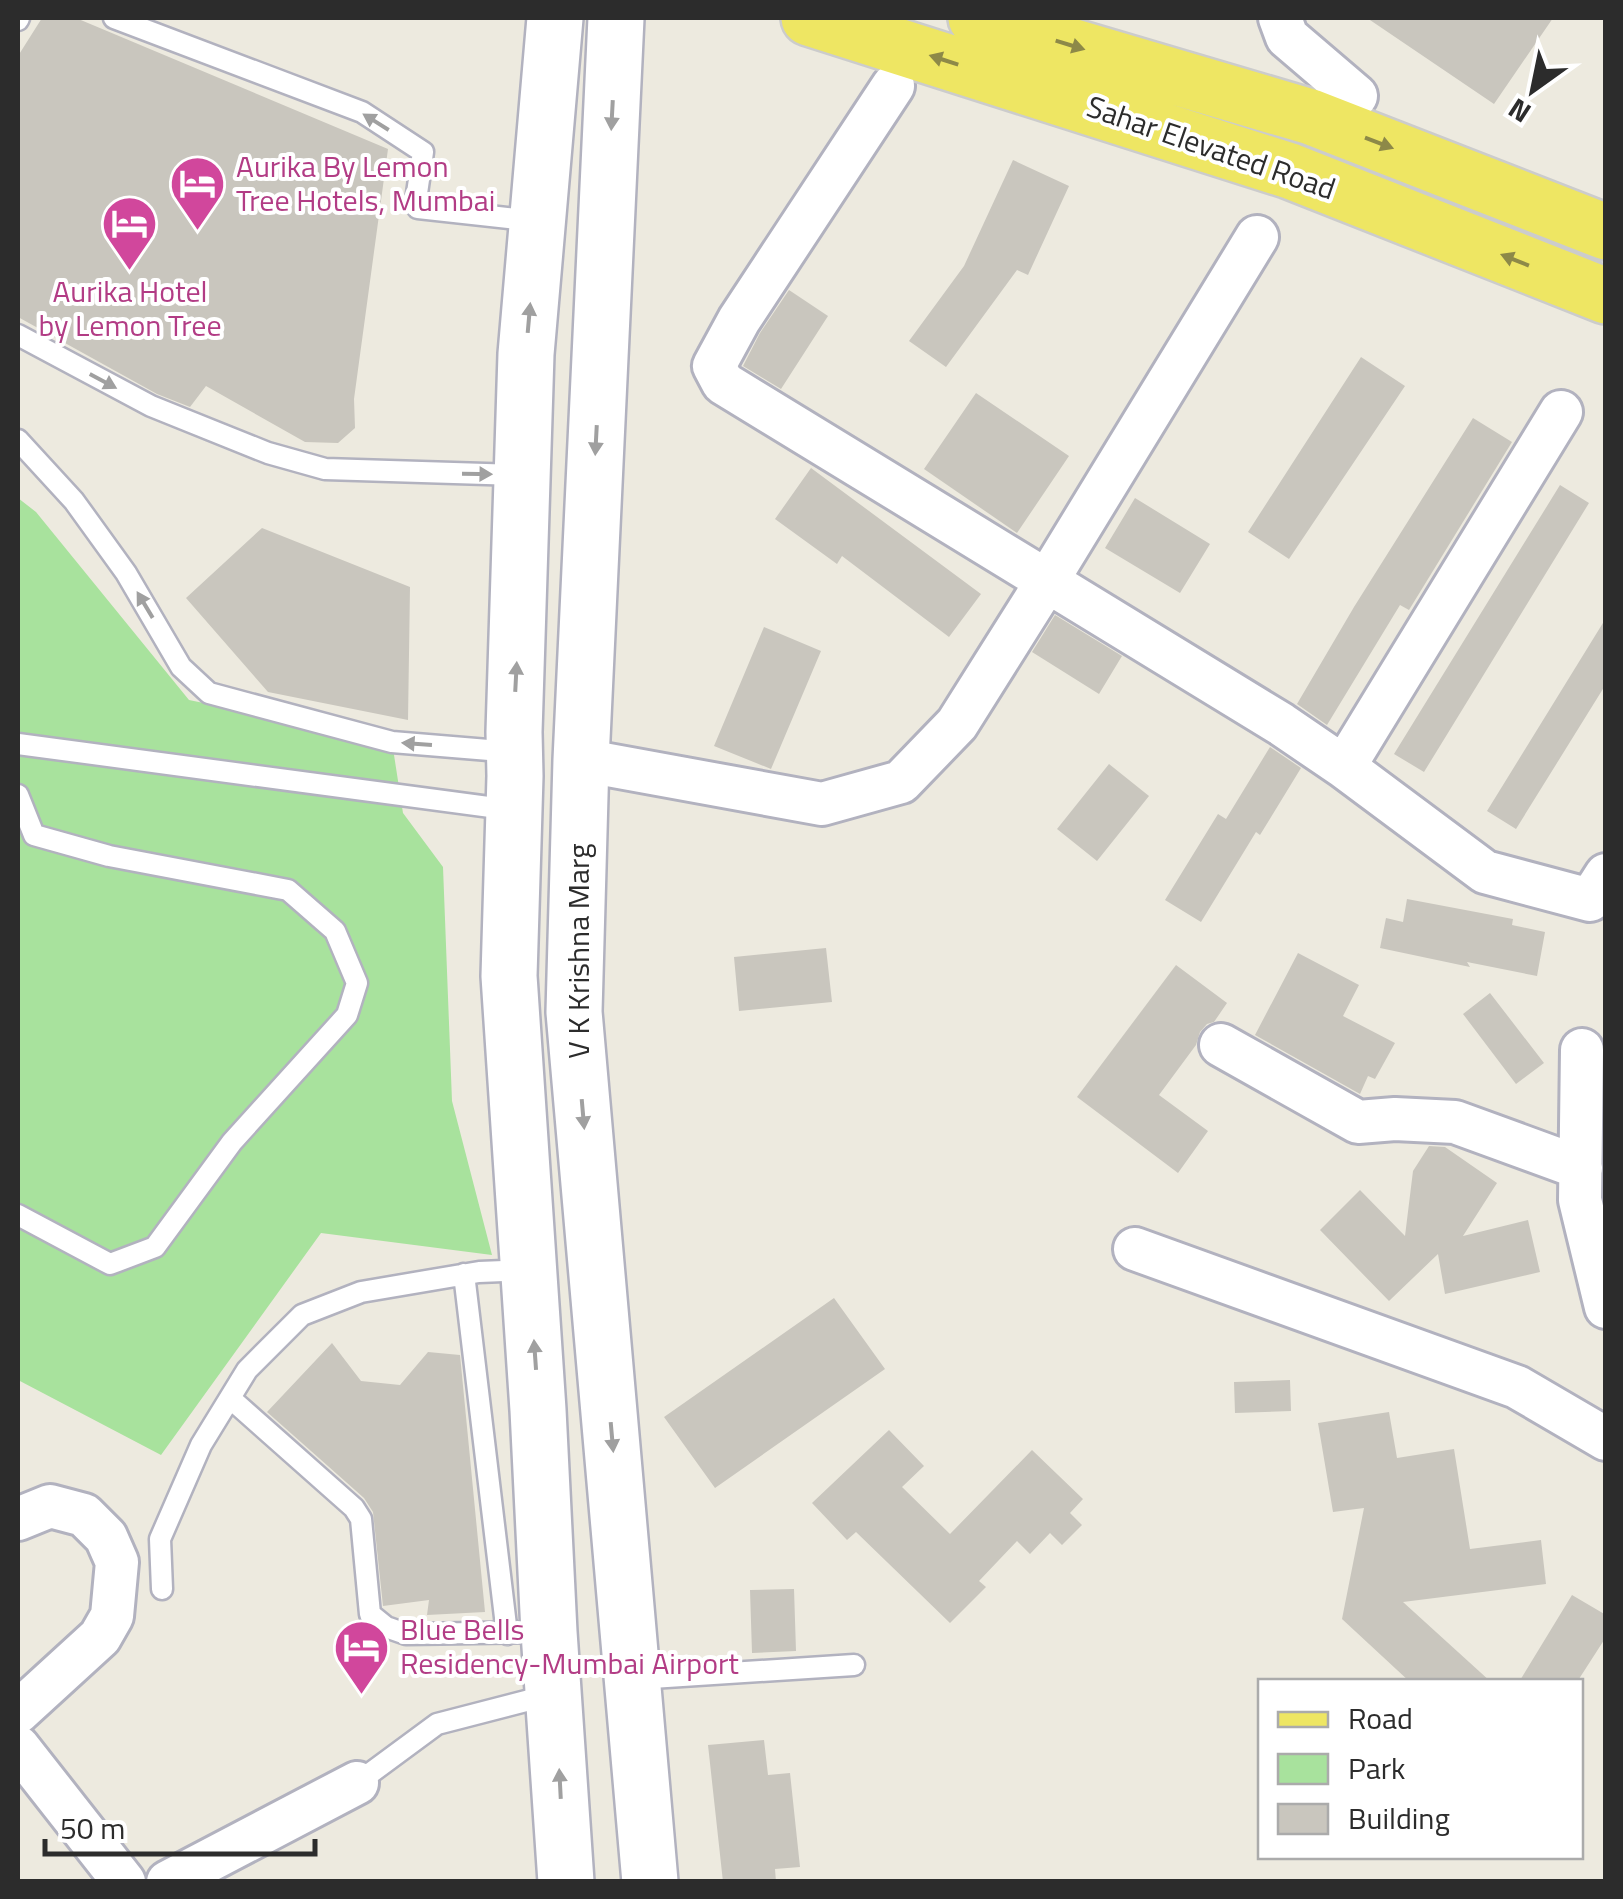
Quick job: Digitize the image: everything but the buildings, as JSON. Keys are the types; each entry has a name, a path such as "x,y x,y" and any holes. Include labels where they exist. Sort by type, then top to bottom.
{"main road":[{"name":"V K Krishna Marg","path":"616,18 574,1012 650,1882"},
{"name":"Sahar Elevated Road","path":"810,18 1290,171 1606,296"},
{"name":"Sahar Elevated Road","path":"976,18 1311,117 1606,232"},
{"path":"546,31 526,354 510,986 538,1410 528,1633 555,1694 566,1882"},
{"path":"510,986 574,990"}],"street":[{"path":"1280,18 1286,37 1356,96"},
{"path":"893,86 739,320 714,366 723,384 1281,724 1485,872 1590,900 1606,875"},
{"path":"582,760 822,804 901,782 957,724 1256,237"},
{"path":"1344,767 1561,412"},
{"path":"1221,1045 1358,1122 1455,1122 1580,1168"},
{"path":"1582,1050 1580,1200 1606,1307"},
{"path":"1135,1249 1517,1387 1606,1439"},
{"path":"18,1519 50,1506 84,1515 106,1537 118,1562 112,1616 100,1637 18,1712"},
{"path":"18,1747 124,1882"},
{"path":"168,1882 357,1782"}],"lane":[{"path":"114,18 362,112 423,152 418,208 537,222"},
{"path":"18,335 151,406 268,453 325,469 522,475"},
{"path":"18,440 74,501 126,573 181,666 209,693 392,742 514,752"},
{"path":"18,744 514,810"},
{"path":"18,796 34,835 110,856 288,890 335,931 357,983 346,1015 232,1142 155,1247 110,1264 18,1216"},
{"path":"162,1590 160,1539 201,1445 247,1370 302,1315 361,1292 464,1274 529,1270"},
{"path":"230,1398 354,1508 361,1519 370,1614 386,1627 406,1634 528,1633 464,1274"},
{"path":"634,1679 854,1665"},
{"path":"357,1782 437,1724 555,1694"}],"green space":[{"path":"18,498 36,512 189,700 392,742 403,813 443,867 452,1101 492,1255 321,1233 161,1455 18,1380"}],"place":[{"name":"Aurika By Lemon Tree Hotels, Mumbai","path":"197,233"},
{"name":"Aurika Hotel by Lemon Tree","path":"130,273"},
{"name":"Blue Bells Residency-Mumbai Airport","path":"361,1696"}]}
